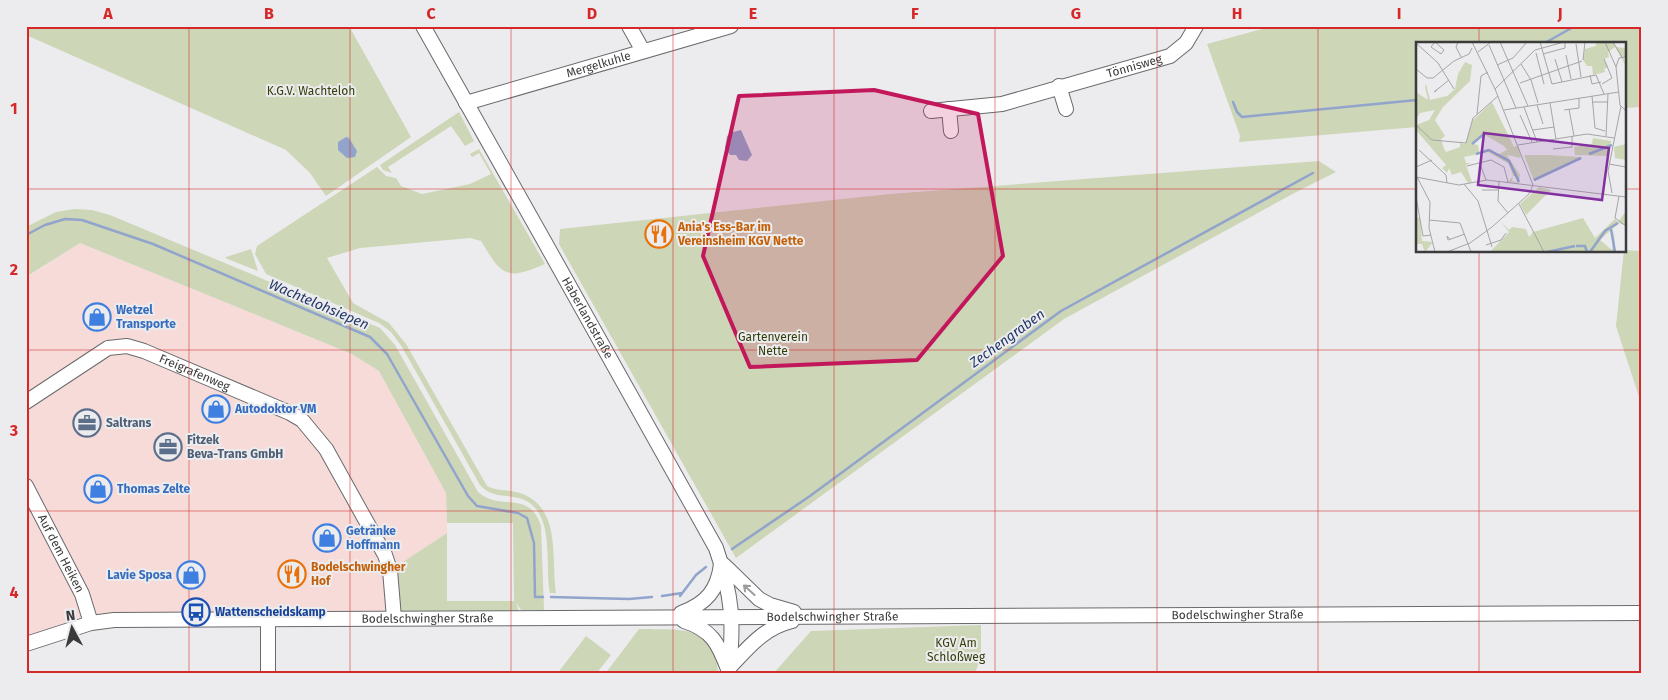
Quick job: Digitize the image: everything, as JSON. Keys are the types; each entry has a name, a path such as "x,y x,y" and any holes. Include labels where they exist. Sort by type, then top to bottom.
{"street":[{"name":"Haberlandstraße","path":"423,26 580,302 716,548 728,582 733,617 728,672"},
{"path":"629,26 644,51"},
{"name":"Mergelkuhle","path":"466,103 644,51 709,29 731,26"},
{"name":"Tönnisweg","path":"931,110 1002,104 1170,56 1186,44 1196,26"},
{"path":"1060,86 1066,109"},
{"path":"948,109 951,131"},
{"name":"Freigrafenweg","path":"26,402 108,348 127,346 144,351 290,413 309,427 326,449 385,555 390,570 394,618"},
{"name":"Auf dem Heiken","path":"26,486 82,594 91,623"},
{"path":"721,563 759,598 770,605 809,616"},
{"path":"669,617 696,608 710,597 720,574 721,563"},
{"name":"Bodelschwingher Straße","path":"26,644 91,623 114,620 1642,612"},
{"path":"669,617 698,626 707,632 718,644 728,672 762,634 777,624 809,616"},
{"path":"268,619 268,674"}],"highlighted area":[{"path":"874,90 978,114 1003,256 917,360 750,367 703,256 739,96"}],"shaded area":[{"path":"80,243 352,354 379,371 446,493 447,533 391,570 394,618 114,620 26,644 26,278"}],"green space":[{"name":"K.G.V. Wachteloh","path":"26,26 349,26 411,137 326,196 310,173 286,150 26,35"},
{"path":"1273,26 1642,26 1642,107 1626,108 1626,42 1416,42 1416,127 1239,142 1240,136 1207,44"},
{"path":"459,112 474,141 465,146 451,126 388,167 392,173 383,170 380,165"},
{"path":"479,149 545,264 522,272 506,272 494,262 481,241 470,238 360,248 327,258 353,303 389,323 406,344 487,486 525,495 536,503 544,513 552,537 556,593 550,593 546,538 544,525 539,513 531,504 519,498 493,494 480,485 402,347 391,332 379,323 266,274 255,254 257,246 377,167 386,176 396,178 401,186 422,194 470,184 491,174 479,153 472,157 470,154"},
{"name":"Gartenverein Nette","path":"1319,161 1336,172 1064,319 736,558 559,244 560,229 890,194"},
{"path":"75,209 92,210 110,215 380,328 395,345 478,492 495,501 522,504 536,515 541,526 544,610 521,610 516,603 521,617 394,618 391,570 447,533 447,601 514,601 513,523 447,523 446,493 379,371 352,354 80,243 26,277 26,227 56,212"},
{"path":"251,249 258,271 225,258 226,257"},
{"path":"1626,250 1642,251 1642,406 1616,326 1624,252"},
{"name":"KGV Am Schloßweg","path":"981,625 981,655 975,674 773,674 811,631"},
{"path":"639,629 681,630 703,638 711,646 716,657 718,674 605,674"},
{"path":"586,636 611,655 596,674 557,674"}],"water":[{"path":"741,130 752,155 747,161 739,160 736,155 730,155 725,148 727,136"},
{"path":"346,137 349,138 357,151 355,157 347,158 338,150 338,142"}],"waterway":[{"name":"Zechengraben","path":"1547,42 1575,26"},
{"path":"1233,102 1237,112 1242,117 1416,100"},
{"name":"Zechengraben","path":"732,549 810,496 1061,311 1313,173"},
{"name":"Wachtelohsiepen","path":"26,235 45,225 65,219 82,220 153,244 370,337 387,354 468,496 477,506 518,513 527,518 534,543 535,597 543,597"},
{"name":"Wachtelohsiepen","path":"680,596 696,575 706,567"},
{"name":"Wachtelohsiepen","path":"662,596 682,593"},
{"name":"Wachtelohsiepen","path":"551,597 629,599 652,597"}],"place":[{"name":"Ania's Ess-Bar im Vereinsheim KGV Nette","path":"659,234"},
{"name":"Wetzel Transporte","path":"97,317"},
{"name":"Autodoktor VM","path":"216,409"},
{"name":"Saltrans","path":"87,423"},
{"name":"Fitzek Beva-Trans GmbH","path":"168,447"},
{"name":"Thomas Zelte","path":"98,489"},
{"name":"Getränke Hoffmann","path":"327,538"},
{"name":"Bodelschwingher Hof","path":"292,574"},
{"name":"Lavie Sposa","path":"191,575"},
{"name":"Wattenscheidskamp","path":"196,612"}]}
